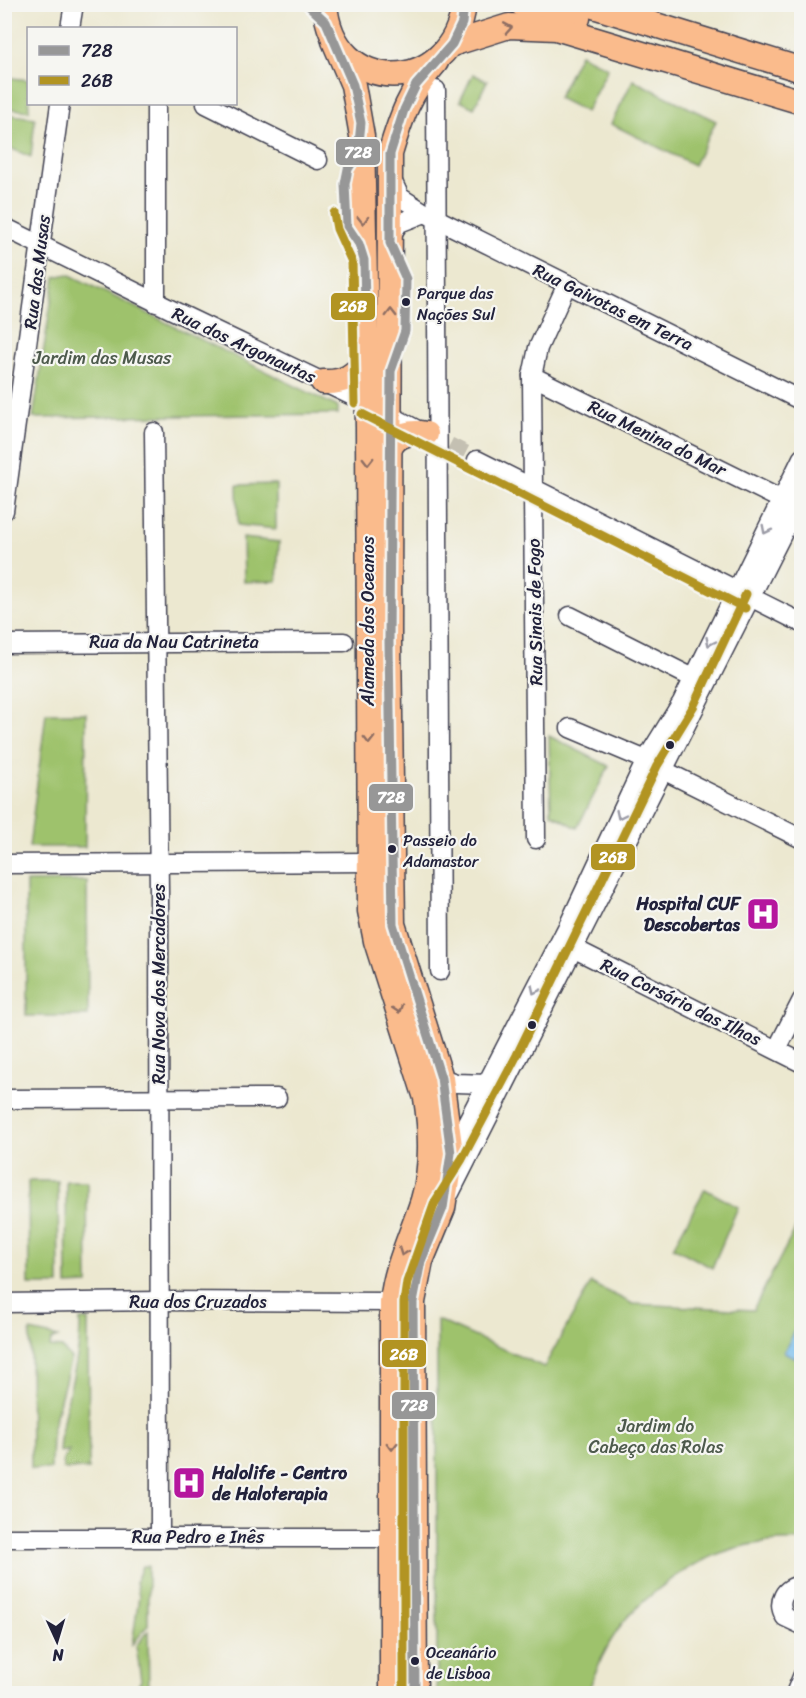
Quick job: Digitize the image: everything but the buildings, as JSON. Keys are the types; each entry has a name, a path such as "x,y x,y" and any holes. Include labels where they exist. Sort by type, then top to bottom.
{"main road":[{"path":"306,4 329,22 349,59 366,69 388,75 409,74 436,62"},
{"path":"453,44 462,23 464,4"},
{"path":"522,4 641,36 801,86"},
{"path":"587,4 801,70"},
{"path":"644,4 801,52"},
{"name":"Alameda dos Oceanos","path":"329,22 353,85 361,123 367,403 370,911 374,933 426,1098 430,1124 450,1151"},
{"path":"453,44 509,26 556,28 801,102"},
{"name":"Alameda dos Oceanos","path":"415,1694 412,1559 413,1302 433,1203 450,1151 441,1078 393,924 389,642 390,154 404,110 416,85 453,44"},
{"path":"323,382 346,380 355,374 366,358"},
{"path":"390,448 394,440 413,432 437,440"},
{"name":"Alameda dos Oceanos","path":"392,1694 392,1302 394,1279 433,1203"},
{"path":"392,1538 412,1559"}],"street":[{"path":"70,27 74,4"},
{"path":"436,90 431,216 437,440 440,971"},
{"name":"Rua das Musas","path":"4,511 60,105"},
{"path":"156,105 156,303"},
{"path":"208,105 318,160"},
{"name":"Rua Gaivotas em Terra","path":"390,174 396,193 431,216 801,401"},
{"path":"390,237 399,223 431,216"},
{"name":"Rua dos Argonautas","path":"4,227 156,303 367,403 437,440"},
{"name":"Rua Sinais de Fogo","path":"536,839 532,376 538,348 567,284"},
{"name":"Rua Menina do Mar","path":"532,376 782,500"},
{"name":"Rua Nova dos Mercadores","path":"153,432 158,863 160,1537"},
{"path":"450,1151 663,770 801,458"},
{"path":"477,460 533,486 801,623"},
{"path":"450,1151 567,945 646,760 801,495"},
{"path":"570,616 693,678"},
{"name":"Rua da Nau Catrineta","path":"4,644 344,642"},
{"path":"570,728 646,760"},
{"path":"663,770 801,839"},
{"path":"4,864 369,862"},
{"name":"Rua Corsário das Ilhas","path":"567,945 801,1063"},
{"path":"777,1049 801,1000"},
{"path":"441,1078 456,1083 488,1084"},
{"path":"4,1099 277,1098"},
{"name":"Rua dos Cruzados","path":"4,1303 392,1302"},
{"name":"Rua Pedro e Inês","path":"4,1538 392,1538"},
{"path":"801,1585 790,1588 785,1593 781,1605 785,1617 801,1625"},
{"path":"795,1694 801,1677"}],"green space":[{"path":"580,54 608,68 586,112 558,98"},
{"path":"473,74 487,81 474,108 460,101"},
{"path":"4,77 27,80 29,111 5,108"},
{"path":"633,80 716,121 694,165 611,124"},
{"path":"5,114 35,118 31,157 5,146"},
{"name":"Jardim das Musas","path":"68,274 338,407 338,414 33,418 55,277"},
{"path":"276,484 276,529 238,525 237,485"},
{"path":"243,538 279,542 277,581 244,582"},
{"path":"46,713 86,713 85,847 29,847"},
{"path":"549,736 609,766 577,828 551,813"},
{"path":"87,881 88,1016 26,1016 26,882"},
{"path":"28,1181 58,1181 59,1285 29,1285"},
{"path":"66,1181 87,1181 88,1284 67,1285"},
{"path":"705,1189 738,1207 712,1268 673,1247"},
{"name":"Jardim do Cabeço das Rolas","path":"801,1218 801,1541 779,1541 739,1547 703,1561 668,1582 638,1606 622,1623 597,1668 588,1693 437,1693 437,1320 544,1367 591,1283 633,1304 753,1310"},
{"path":"80,1320 88,1320 89,1469 63,1469 63,1460 69,1450 59,1452 63,1419 77,1354"},
{"path":"30,1331 58,1337 51,1340 50,1347 62,1348 71,1358 52,1431 51,1469 31,1469"},
{"path":"142,1566 148,1566 148,1625 132,1645 139,1596 136,1582"},
{"path":"148,1631 149,1693 134,1693 141,1680 136,1646"}],"water":[{"path":"801,1319 801,1361 784,1352"}],"tunnel":[{"path":"449,446 477,460"}],"transit line":[{"name":"728","path":"307,4 326,22 353,85 361,123 358,153 348,169 345,184 347,226 359,244 364,260 365,307"},
{"name":"728","path":"415,1694 413,1302 421,1261 443,1208 451,1153 441,1078 393,924 389,642 391,371 405,331 406,279 390,243 390,154 404,110 416,85 452,44 462,23 464,4"},
{"name":"26B","path":"334,213 337,229 352,262 355,403"},
{"name":"26B","path":"362,414 745,608"},
{"name":"26B","path":"404,1694 404,1303 407,1282 435,1202 462,1159 517,1055 657,766 693,707 746,594"}],"place":[{"name":"Parque das Nações Sul","path":"406,302"},
{"name":"Passeio do Adamastor","path":"392,849"},
{"name":"Hospital CUF Descobertas","path":"763,914"},
{"name":"Halolife - Centro de Haloterapia","path":"189,1483"},
{"name":"Oceanário de Lisboa","path":"415,1661"}]}
